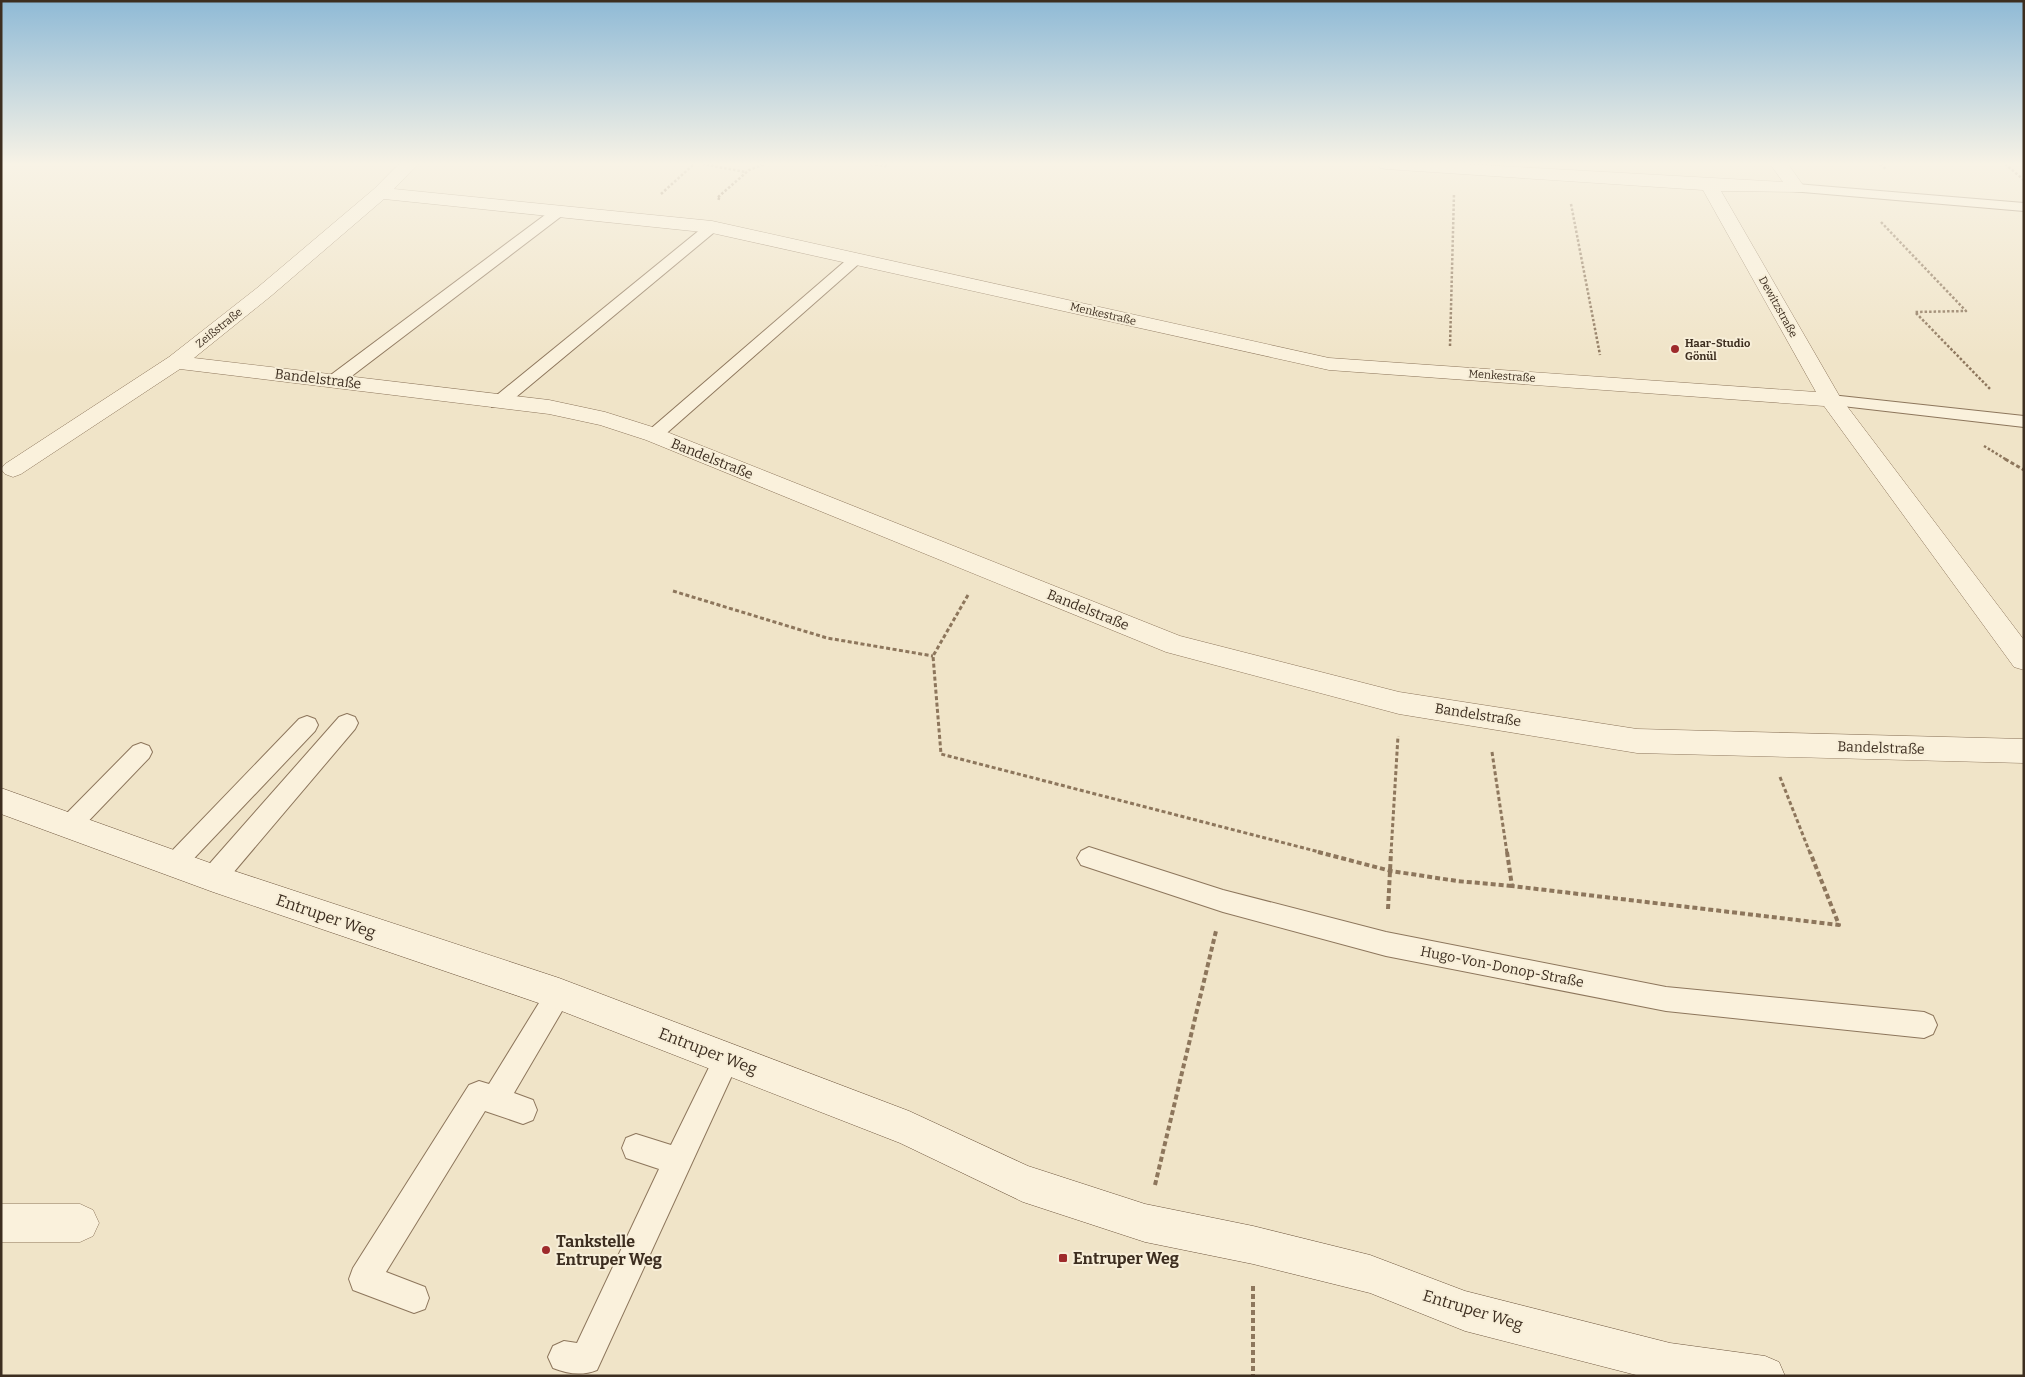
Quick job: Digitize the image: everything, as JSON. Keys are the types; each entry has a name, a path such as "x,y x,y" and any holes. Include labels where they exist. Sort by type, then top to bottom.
{"street":[{"name":"Zeißstraße","path":"13,469 176,362 264,292 339,228"},
{"name":"Menkestraße","path":"718,228 1329,364 1831,400"},
{"name":"Dewitzstraße","path":"1734,228 1831,400 2024,660"},
{"name":"Bandelstraße","path":"176,362 558,409 605,419 654,435 1174,645 1399,703 1636,741 2024,752"},
{"name":"Entruper Weg","path":"1,801 213,878 558,994 909,1129 1023,1183 1145,1223 1252,1245 1370,1274 1465,1311 1670,1363 1765,1376"},
{"path":"1,1223 80,1223"}],"lane":[{"path":"334,381 536,228"},
{"path":"498,403 710,228"},
{"path":"654,435 856,259"},
{"path":"1831,400 2023,422"},
{"path":"213,878 347,723"},
{"path":"174,864 307,724"},
{"path":"68,826 141,752"},
{"name":"Hugo-Von-Donop-Straße","path":"1089,858 1222,901 1386,944 1666,999 1924,1025"},
{"path":"495,1100 558,994"},
{"path":"564,1357 586,1359 727,1058"},
{"path":"414,1298 364,1278 480,1095 523,1110"},
{"path":"636,1148 678,1162"}],"path":[{"path":"1450,373 1453,228"},
{"path":"1576,228 1606,384"},
{"path":"1887,228 1966,311 1915,312 2023,422"},
{"path":"983,568 933,656 941,754 1390,871 1457,881 1839,925 1767,744"},
{"path":"673,591 827,638 933,656"},
{"path":"1386,944 1399,703"},
{"path":"1487,717 1512,886"},
{"path":"1145,1223 1171,1124 1222,901"},
{"path":"1252,1245 1253,1376"}],"place":[{"name":"Haar-Studio Gönül","path":"1675,349"},
{"name":"Tankstelle Entruper Weg","path":"546,1250"},
{"name":"Entruper Weg","path":"1063,1258"}]}
